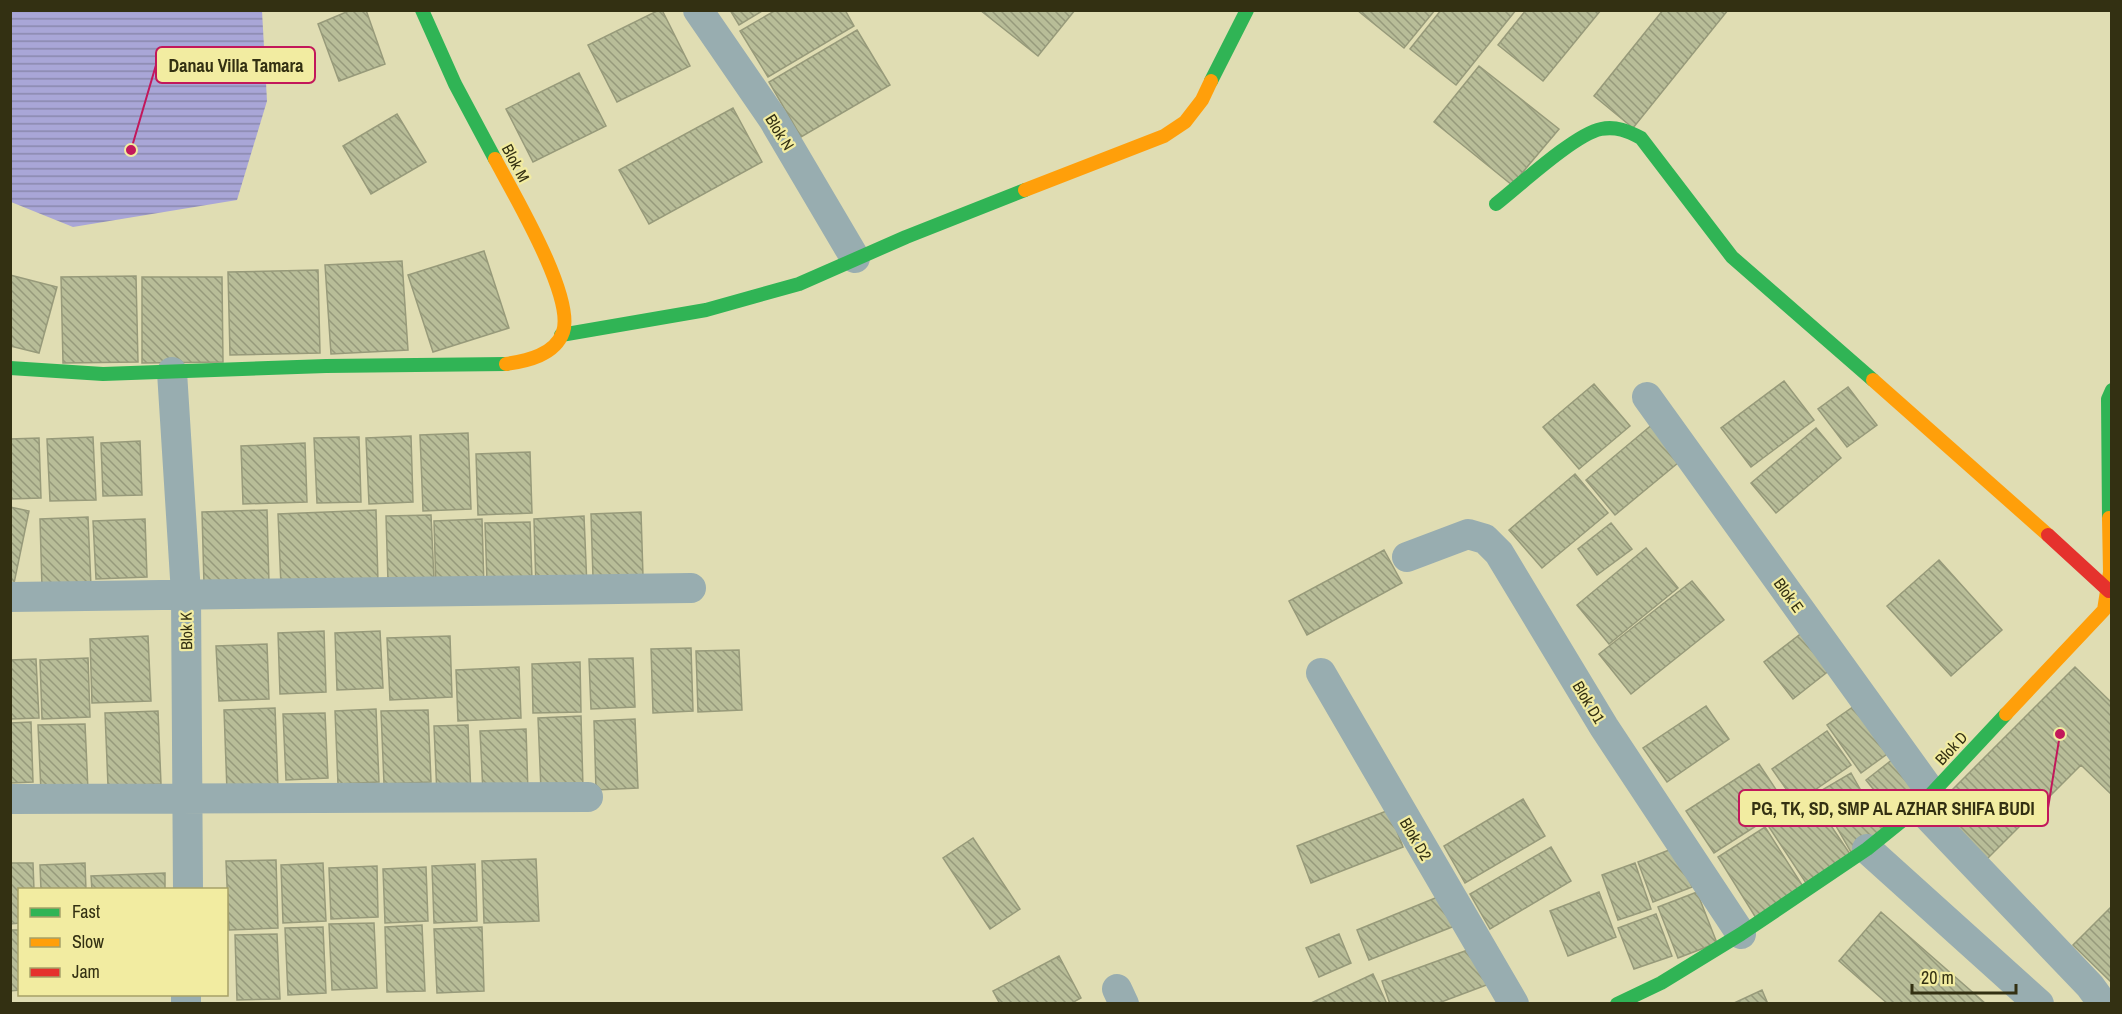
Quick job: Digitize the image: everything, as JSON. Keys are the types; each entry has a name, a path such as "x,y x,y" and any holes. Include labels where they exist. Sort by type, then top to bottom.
{"street":[{"name":"Blok M","path":"422,10 459,93 536,236 561,298 565,322 561,336"},
{"name":"Blok N","path":"698,10 773,119 855,258"},
{"path":"10,368 103,374 521,363 537,357 561,336 706,310 799,284 855,258 1164,135 1185,122 1202,100 1247,10"},
{"path":"1496,204 1587,133 1605,127 1622,128 1641,138 1732,257 1960,456 2108,604"},
{"name":"Blok K","path":"172,372 186,594 188,888"},
{"path":"2108,604 2108,399 2112,390"},
{"name":"Blok E","path":"1647,397 1925,800 2090,986 2103,1004"},
{"name":"Blok D1","path":"1407,557 1468,534 1485,538 1499,553 1604,727 1741,934"},
{"path":"10,597 691,588"},
{"name":"Blok D","path":"1617,1004 1661,984 1741,934 1867,849 1925,800 2108,604"},
{"name":"Blok D2","path":"1321,673 1514,1004"},
{"path":"10,799 588,797"},
{"path":"1867,849 2039,1004"}],"water":[{"path":"10,11 262,11 267,101 237,200 73,227 11,202"}],"building":[{"path":"351,10 366,10 385,64 339,81 318,24"},
{"path":"662,10 690,66 617,102 588,45"},
{"path":"730,10 764,10 739,25"},
{"path":"776,10 845,10 854,26 768,77 740,31"},
{"path":"980,10 1075,10 1038,56"},
{"path":"1357,10 1435,10 1404,48"},
{"path":"1441,10 1516,10 1456,85 1410,49"},
{"path":"1526,10 1601,10 1543,81 1498,45"},
{"path":"1663,10 1728,10 1633,128 1594,96"},
{"path":"857,30 890,85 801,137 769,82"},
{"path":"1479,66 1559,129 1512,185 1434,122"},
{"path":"579,73 606,126 533,162 506,109"},
{"path":"733,108 762,162 649,224 619,170"},
{"path":"397,114 426,162 371,194 343,146"},
{"path":"484,251 509,328 433,352 408,275"},
{"path":"402,261 408,350 331,354 325,265"},
{"path":"318,270 320,353 230,355 228,272"},
{"path":"10,275 57,287 39,353 10,346"},
{"path":"136,276 138,362 63,363 61,277"},
{"path":"142,277 222,277 223,362 142,363"},
{"path":"1784,381 1814,420 1751,467 1721,428"},
{"path":"1594,384 1630,426 1579,469 1543,427"},
{"path":"1848,387 1877,425 1847,447 1818,409"},
{"path":"1654,423 1684,458 1615,515 1586,480"},
{"path":"1816,428 1841,458 1776,513 1751,483"},
{"path":"468,433 471,509 423,511 420,435"},
{"path":"411,436 413,502 369,504 366,438"},
{"path":"93,437 96,500 50,501 47,439"},
{"path":"359,437 361,502 317,503 314,438"},
{"path":"39,438 41,498 10,499 10,439"},
{"path":"140,441 142,495 103,496 101,443"},
{"path":"305,443 307,502 243,504 241,446"},
{"path":"530,452 532,513 478,515 476,454"},
{"path":"1575,474 1608,513 1542,568 1509,530"},
{"path":"10,507 29,511 12,593 10,592"},
{"path":"267,510 269,583 204,585 202,512"},
{"path":"376,510 378,582 281,586 278,514"},
{"path":"641,512 643,576 593,578 591,514"},
{"path":"431,515 434,580 388,582 386,516"},
{"path":"584,516 587,587 536,589 534,519"},
{"path":"88,517 91,587 42,589 40,519"},
{"path":"145,519 147,577 96,579 93,521"},
{"path":"482,519 484,588 436,590 434,521"},
{"path":"530,522 532,580 487,582 485,523"},
{"path":"1611,523 1632,549 1597,575 1578,549"},
{"path":"1646,548 1678,588 1609,644 1577,605"},
{"path":"1384,550 1402,583 1307,635 1289,601"},
{"path":"1939,560 2002,630 1951,676 1887,606"},
{"path":"1692,581 1724,620 1631,694 1599,654"},
{"path":"324,631 326,692 280,694 278,633"},
{"path":"380,631 383,688 337,690 335,633"},
{"path":"1803,632 1831,669 1793,699 1764,662"},
{"path":"148,636 151,701 92,703 90,639"},
{"path":"450,636 452,697 390,700 387,638"},
{"path":"267,644 269,699 219,701 216,646"},
{"path":"691,648 693,711 653,713 651,649"},
{"path":"739,650 742,710 698,712 696,651"},
{"path":"88,658 90,717 42,719 40,660"},
{"path":"633,658 635,707 591,709 589,659"},
{"path":"36,659 39,718 10,719 10,660"},
{"path":"580,662 581,712 533,713 532,664"},
{"path":"519,667 521,718 458,721 456,670"},
{"path":"2075,667 2112,703 2112,795 2081,765 1984,862 1932,810"},
{"path":"1860,702 1894,749 1861,773 1827,725"},
{"path":"1706,706 1729,739 1667,782 1643,748"},
{"path":"275,708 278,788 227,791 224,710"},
{"path":"376,709 379,782 338,784 335,711"},
{"path":"428,710 431,782 384,784 381,711"},
{"path":"158,711 161,784 108,786 105,713"},
{"path":"325,713 328,778 286,780 283,714"},
{"path":"581,716 583,788 541,790 538,718"},
{"path":"635,719 638,788 596,790 594,721"},
{"path":"31,722 33,782 10,783 10,723"},
{"path":"85,724 88,790 41,792 38,725"},
{"path":"468,725 471,795 437,796 434,726"},
{"path":"526,729 528,792 483,793 480,731"},
{"path":"1827,731 1851,765 1796,803 1772,769"},
{"path":"1893,759 1922,795 1895,816 1866,780"},
{"path":"1759,764 1787,806 1714,853 1686,811"},
{"path":"1851,773 1885,833 1851,852 1817,793"},
{"path":"1811,796 1850,854 1806,883 1767,824"},
{"path":"1523,799 1545,836 1465,883 1444,846"},
{"path":"1389,810 1403,847 1311,883 1297,846"},
{"path":"1765,827 1804,888 1756,918 1718,857"},
{"path":"973,838 1020,909 990,929 943,858"},
{"path":"1551,847 1571,881 1490,929 1470,894"},
{"path":"1677,847 1692,887 1653,902 1638,862"},
{"path":"536,859 539,921 484,923 482,861"},
{"path":"276,860 278,928 229,930 226,861"},
{"path":"10,863 33,863 34,888 18,888 18,923 10,924"},
{"path":"85,863 86,888 41,888 40,865"},
{"path":"323,863 326,921 283,923 281,865"},
{"path":"1635,863 1651,909 1618,920 1602,875"},
{"path":"475,864 477,921 434,923 432,866"},
{"path":"377,866 378,917 331,919 329,868"},
{"path":"426,867 428,921 385,923 383,869"},
{"path":"165,873 165,888 92,888 91,876"},
{"path":"1599,892 1616,937 1568,956 1550,911"},
{"path":"1697,892 1717,943 1678,958 1658,907"},
{"path":"1445,894 1457,925 1369,960 1357,930"},
{"path":"2112,906 2112,983 2073,945"},
{"path":"1881,912 1986,1004 1888,1004 1839,961"},
{"path":"1656,914 1672,956 1634,969 1618,928"},
{"path":"374,923 377,988 332,990 329,924"},
{"path":"422,925 425,991 387,992 385,927"},
{"path":"323,927 326,993 288,995 285,928"},
{"path":"482,927 484,991 437,993 434,929"},
{"path":"10,930 18,930 18,990 10,991"},
{"path":"277,934 280,999 237,1000 235,935"},
{"path":"1339,934 1351,963 1319,977 1306,948"},
{"path":"1476,947 1489,984 1436,1004 1390,1004 1382,981"},
{"path":"1059,956 1081,998 1070,1004 1000,1004 993,991"},
{"path":"1373,974 1387,1004 1309,1004"},
{"path":"1762,990 1768,1004 1732,1004"}],"traffic: fast":[{"path":"422,10 455,84 495,159"},
{"path":"1211,81 1247,10"},
{"path":"1496,204 1562,150 1590,133 1612,128 1631,133 1641,138 1732,257 1873,380"},
{"path":"561,335 706,310 799,284 906,237 1025,190"},
{"path":"10,368 103,374 326,366 506,364"},
{"path":"2109,518 2108,399 2112,390"},
{"path":"1617,1004 1661,983 1741,934 1867,849 1919,807 2006,714"}],"traffic: slow":[{"path":"1025,190 1164,136 1185,122 1202,100 1211,81"},
{"path":"495,159 528,219 552,271 564,316 563,332 554,346 539,356 506,364"},
{"path":"1873,380 2048,535"},
{"path":"2006,714 2104,610 2110,572 2109,518"}],"traffic: jam":[{"path":"2048,535 2109,591"}],"place":[{"name":"Danau Villa Tamara","path":"131,150"},
{"name":"PG, TK, SD, SMP AL AZHAR SHIFA BUDI","path":"2060,734"}]}
